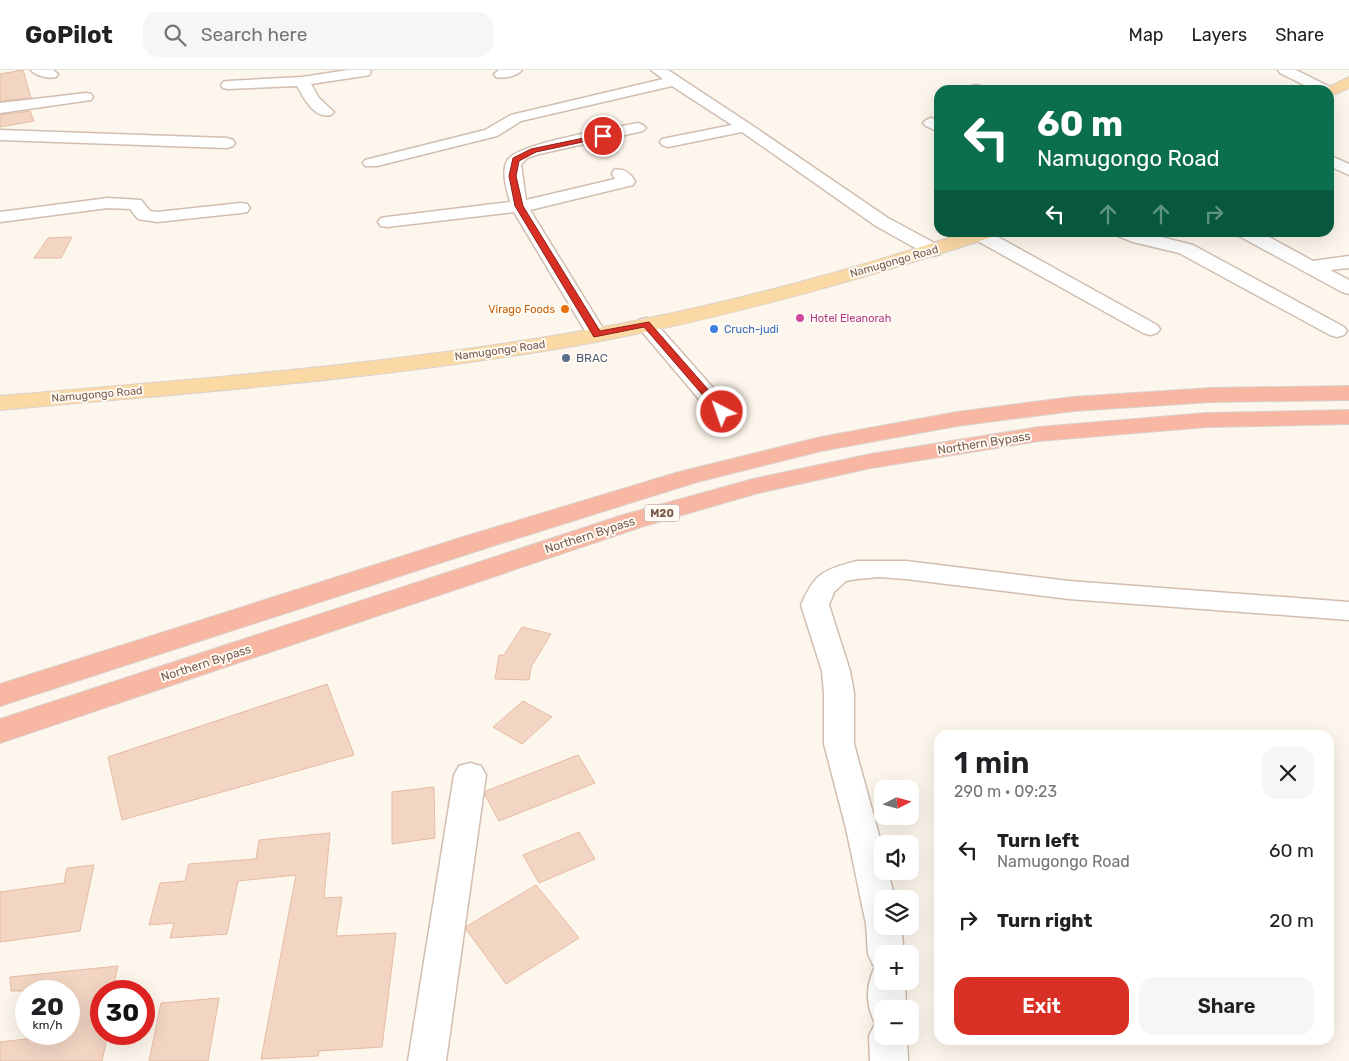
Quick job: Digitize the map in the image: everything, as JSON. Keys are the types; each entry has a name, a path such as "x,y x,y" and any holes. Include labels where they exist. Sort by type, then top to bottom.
{"highway":[{"name":"Northern Bypass","path":"0,695 473,543 688,477 821,444 957,419 1073,404 1211,395 1349,392"},
{"name":"Northern Bypass","path":"0,731 632,521 753,487 871,461 1039,434 1207,420 1349,418"}],"main road":[{"path":"1334,90 1349,82"},
{"name":"Namugongo Road","path":"0,403 396,364 597,335 769,296 974,237"}],"street":[{"path":"658,70 745,127 882,222 933,250"},
{"path":"1285,70 1315,85"},
{"path":"228,85 302,81 365,71"},
{"path":"302,81 313,101 326,112"},
{"path":"371,163 491,132 516,118 675,81"},
{"path":"0,108 86,97"},
{"path":"668,142 745,127"},
{"path":"597,335 519,206 513,176 513,165 515,160 521,155 534,150 638,128"},
{"path":"0,134 227,143"},
{"path":"1334,162 1349,170"},
{"path":"387,222 554,201 627,181 620,174"},
{"path":"0,217 116,202 135,204 144,215 157,217 241,208"},
{"path":"989,237 1150,329"},
{"path":"1135,237 1144,241 1186,248 1337,331"},
{"path":"1255,237 1349,288"},
{"path":"1312,267 1349,262"},
{"path":"646,324 722,412"},
{"path":"875,890 862,828 839,744 839,693 836,671 815,605 822,588 837,575 857,570 906,570 1069,590 1204,599 1349,612"},
{"path":"427,1061 470,775"},
{"path":"888,1045 889,1061"}],"building":[{"path":"23,70 31,98 0,101 0,74"},
{"path":"30,111 34,121 0,127 0,115"},
{"path":"72,237 61,258 34,258 48,238"},
{"path":"522,627 551,634 531,667 529,680 495,679 499,655 504,655"},
{"path":"327,684 354,755 122,820 108,757"},
{"path":"523,701 552,717 522,744 493,727"},
{"path":"578,755 595,783 499,821 485,795 486,791"},
{"path":"434,787 435,838 392,844 392,792"},
{"path":"579,832 595,859 539,883 523,855"},
{"path":"330,833 324,898 342,897 336,936 396,933 382,1047 319,1051 318,1056 261,1059 296,875 238,881 227,934 170,938 174,923 149,925 160,883 185,881 189,864 256,859 259,840"},
{"path":"94,865 80,931 0,942 0,892 64,883 67,868"},
{"path":"536,885 579,938 506,984 466,929 467,926"},
{"path":"118,966 115,980 90,980 90,1045 106,1045 102,1061 0,1061 0,1042 15,1040 15,1045 80,1045 80,980 15,980 15,991 11,991 10,977"},
{"path":"219,998 208,1061 149,1061 152,1045 155,1045 155,1032 161,1003"}],"place":[{"name":"Virago Foods","path":"565,309"},
{"name":"Hotel Eleanorah","path":"800,318"},
{"name":"Cruch-judi","path":"714,329"},
{"name":"BRAC","path":"566,358"}],"route":[{"path":"603,136 534,150 521,155 515,160 513,176 519,206 597,335 646,324 722,412"}]}
